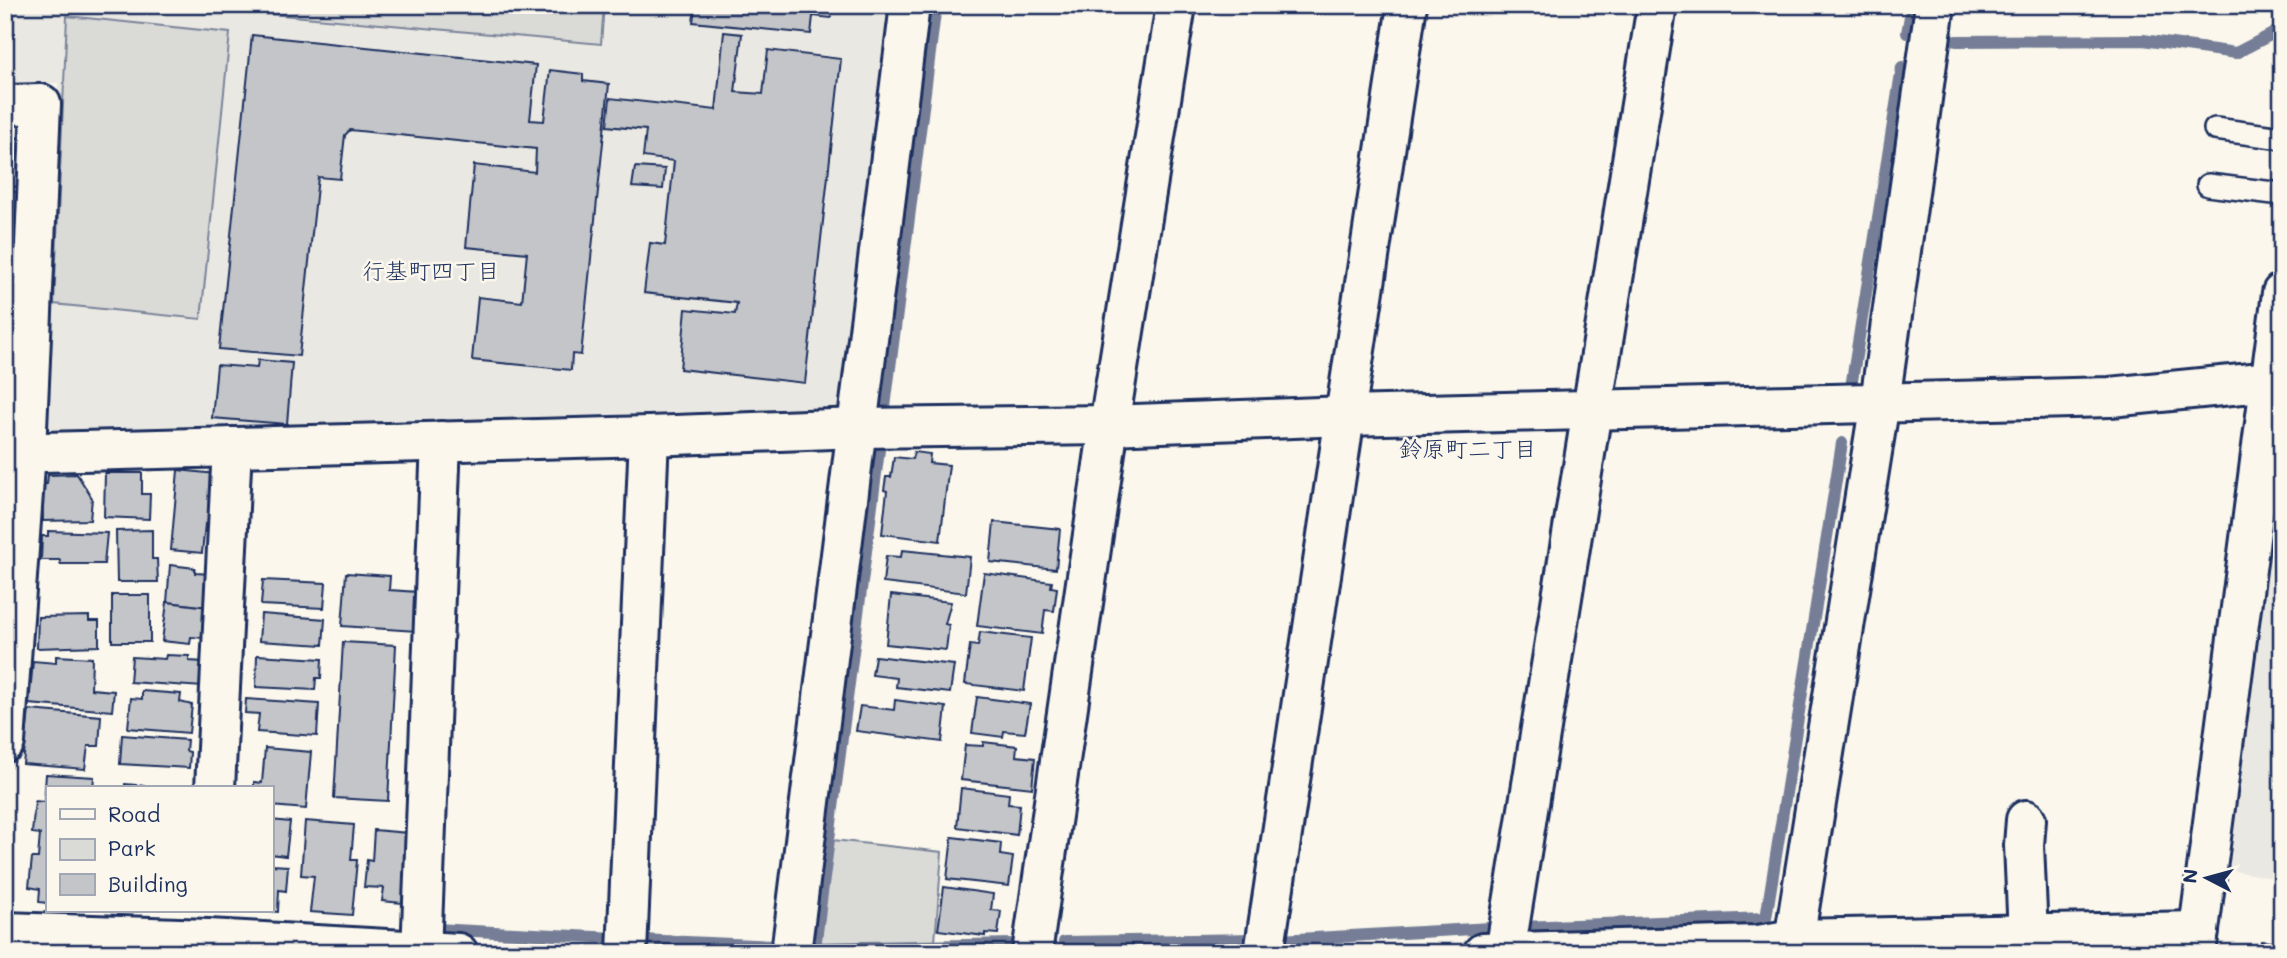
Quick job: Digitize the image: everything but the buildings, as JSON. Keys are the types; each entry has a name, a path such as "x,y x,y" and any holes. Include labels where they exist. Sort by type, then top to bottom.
{"street":[{"path":"791,953 910,5"},
{"path":"1032,953 1109,425 1177,5"},
{"path":"1264,953 1407,5"},
{"path":"1505,952 1657,5"},
{"path":"1793,946 1880,402 1935,5"},
{"path":"5,106 41,104 16,452 5,742"},
{"path":"1483,953 1793,946 2028,935 2198,942 2276,380 2282,293"},
{"path":"16,452 2110,397 2276,380"},
{"path":"627,953 649,436"},
{"path":"421,952 441,441"},
{"path":"215,786 232,447"},
{"path":"2026,820 2024,845 2028,935"},
{"path":"5,932 208,934 458,953"}],"lane":[{"path":"2215,130 2282,138"},
{"path":"2208,186 2282,194"}],"shaded area":[{"path":"5,5 895,5 843,408 41,434 58,83 5,85"},
{"path":"2282,407 2282,880 2230,870"}],"green space":[{"path":"172,5 604,5 601,44"},
{"path":"67,16 230,33 201,319 54,304"},
{"path":"833,840 942,852 935,942 822,947 819,942"}],"waterway":[{"path":"885,407 936,5"},
{"path":"1907,33 1912,5"},
{"path":"1956,41 2143,40 2236,53 2282,29"},
{"path":"1851,387 1902,67"},
{"path":"1521,927 1766,918 1842,443"},
{"path":"879,450 815,948 1014,944"},
{"path":"1280,940 1491,928"},
{"path":"435,929 615,938"},
{"path":"1064,942 1257,939"},
{"path":"641,940 775,946"}],"district":[{"name":"行基町四丁目","path":"431,271"},
{"name":"鈴原町二丁目","path":"1468,449"}]}
